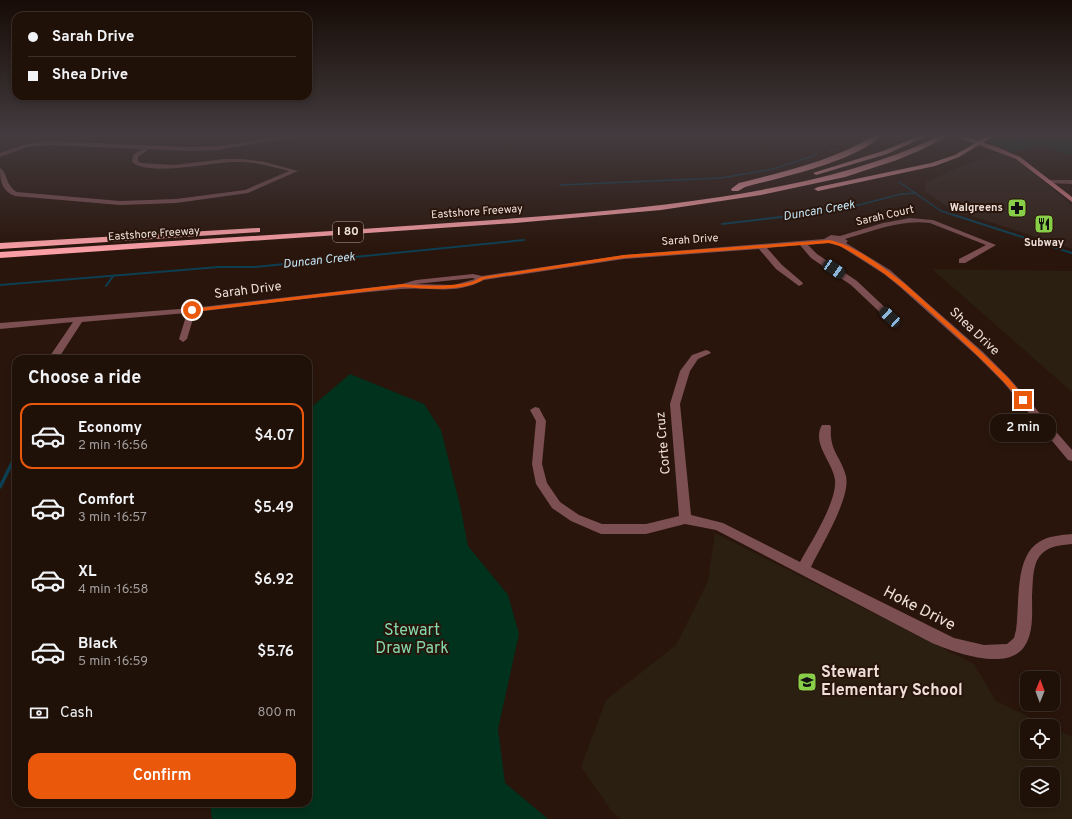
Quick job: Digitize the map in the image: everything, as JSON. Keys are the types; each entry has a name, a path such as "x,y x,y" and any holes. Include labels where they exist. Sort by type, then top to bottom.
{"highway":[{"path":"735,189 742,185 783,174"},
{"name":"Eastshore Freeway","path":"0,246 587,208 644,202 735,189 811,174"},
{"name":"Eastshore Freeway","path":"0,255 602,215 695,204 787,188 843,174"},
{"path":"695,204 725,202 777,195 889,174"},
{"path":"0,242 52,239 76,240"}],"main road":[{"path":"1044,174 1052,179 1072,200"},
{"path":"1060,182 1072,192"}],"street":[{"path":"2,182 10,192 23,196 139,203 188,200 238,194 288,174"},
{"path":"1052,179 1060,182 1072,182"},
{"name":"Sarah Court","path":"841,241 910,219 922,219 931,221 992,245 962,261"},
{"name":"Sarah Drive","path":"0,326 192,310 403,286 460,286 475,283 482,278 624,257 829,241 827,239 830,237 841,241"},
{"name":"Shea Drive","path":"841,241 904,285 979,353 1006,380 1072,457"},
{"path":"802,243 814,256 854,283 890,317"},
{"path":"761,246 779,267 799,284"},
{"path":"183,339 192,310"},
{"path":"56,355 78,320"},
{"name":"Corte Cruz","path":"685,519 675,404 685,372 695,357 706,353"},
{"path":"535,410 541,421 537,464 542,484 556,505 575,518 601,529 646,529 685,519"},
{"path":"803,569 837,502 842,486 839,471 828,450 825,439 826,427"},
{"name":"Hoke Drive","path":"685,519 719,526 956,646 977,652 1011,650 1020,641 1024,627 1028,570 1032,556 1041,546 1062,540 1072,540"}],"shaded area":[{"path":"944,174 1035,174 1072,205 1072,249 951,209 925,191 926,182"},
{"path":"932,269 1072,271 1072,392"},
{"name":"Stewart Elementary School","path":"715,533 974,664 996,701 1033,719 1020,719 1020,759 1060,759 1060,731 1072,737 1072,819 621,819 613,813 581,767 606,700 676,645 708,581"}],"green space":[{"name":"Stewart Draw Park","path":"350,374 424,404 441,430 460,505 468,546 508,595 519,634 498,729 505,783 548,819 212,819 210,807 312,807 312,407"}],"waterway":[{"path":"560,185 721,178 743,174"},
{"path":"899,182 915,193"},
{"name":"Duncan Creek","path":"799,215 859,205 901,194 915,193"},
{"path":"915,193 941,211 957,216"},
{"name":"Duncan Creek","path":"722,224 799,215"},
{"name":"Duncan Creek","path":"793,216 799,215"},
{"path":"954,215 1072,253"},
{"name":"Duncan Creek","path":"0,285 219,267 255,267 524,240"},
{"name":"Duncan Creek","path":"106,286 113,276"},
{"name":"Duncan Creek","path":"0,487 12,463"}],"place":[{"name":"Walgreens","path":"1017,208"},
{"name":"Subway","path":"1044,224"},
{"name":"Stewart Elementary School","path":"807,682"}],"route":[{"path":"192,310 403,286 460,286 475,283 482,278 660,253 695,252 829,241 832,243 841,244 887,272 904,285 979,353 1006,380 1023,400"}]}
